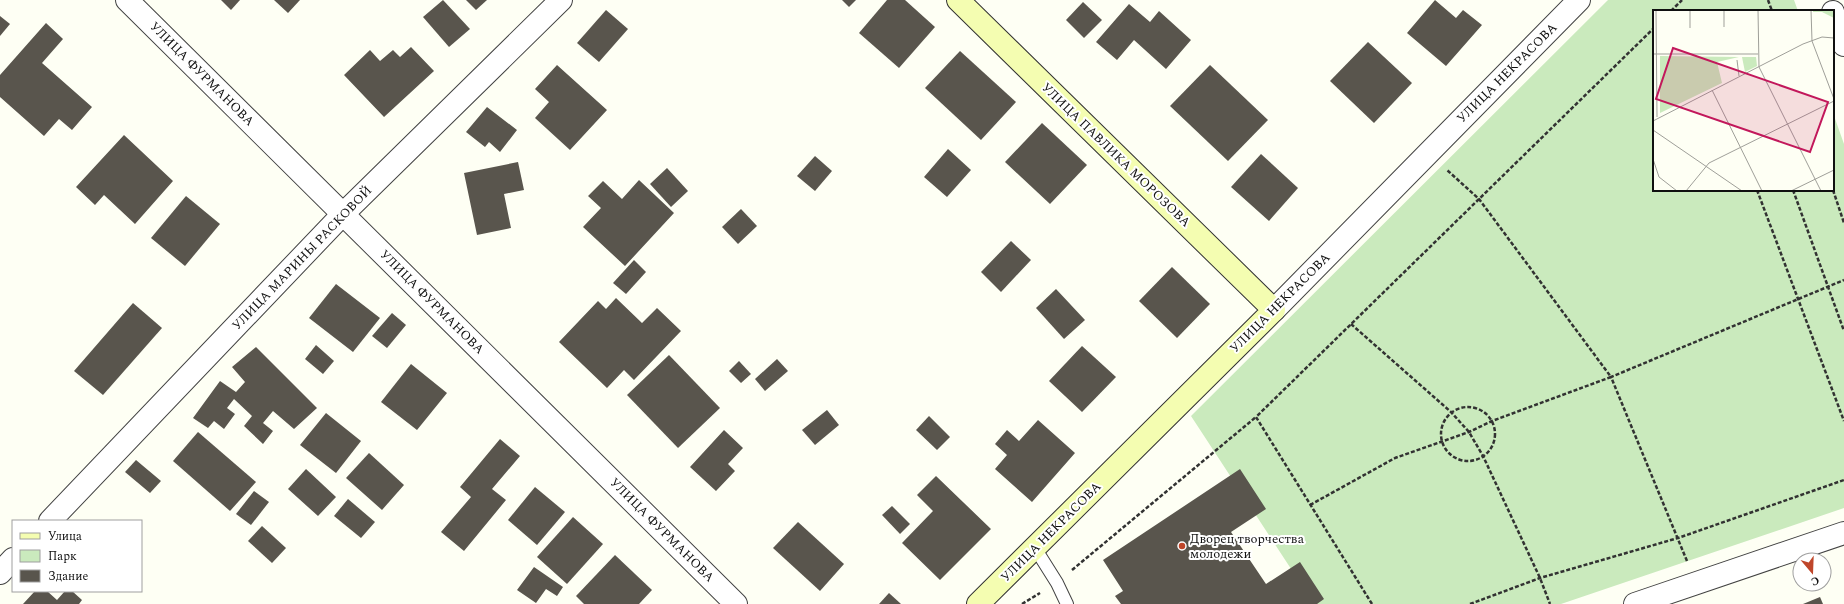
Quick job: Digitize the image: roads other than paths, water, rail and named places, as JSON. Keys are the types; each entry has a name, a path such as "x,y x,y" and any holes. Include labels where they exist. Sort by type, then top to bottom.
{"street":[{"name":"УЛИЦА ФУРМАНОВА","path":"127,0 736,604"},
{"name":"УЛИЦА МАРИНЫ РАСКОВОЙ","path":"51,520 343,214 561,0"},
{"name":"УЛИЦА ПАВЛИКА МОРОЗОВА","path":"958,0 1274,310"},
{"name":"УЛИЦА НЕКРАСОВА","path":"978,604 1274,310 1579,0"},
{"path":"1829,0 1832,10"},
{"path":"1834,15 1844,45"},
{"path":"1635,604 1844,533"},
{"path":"0,573 12,560"}],"lane":[{"path":"1035,548 1057,582 1067,604"}],"place":[{"name":"Дворец творчества молодежи","path":"1182,546"}]}
